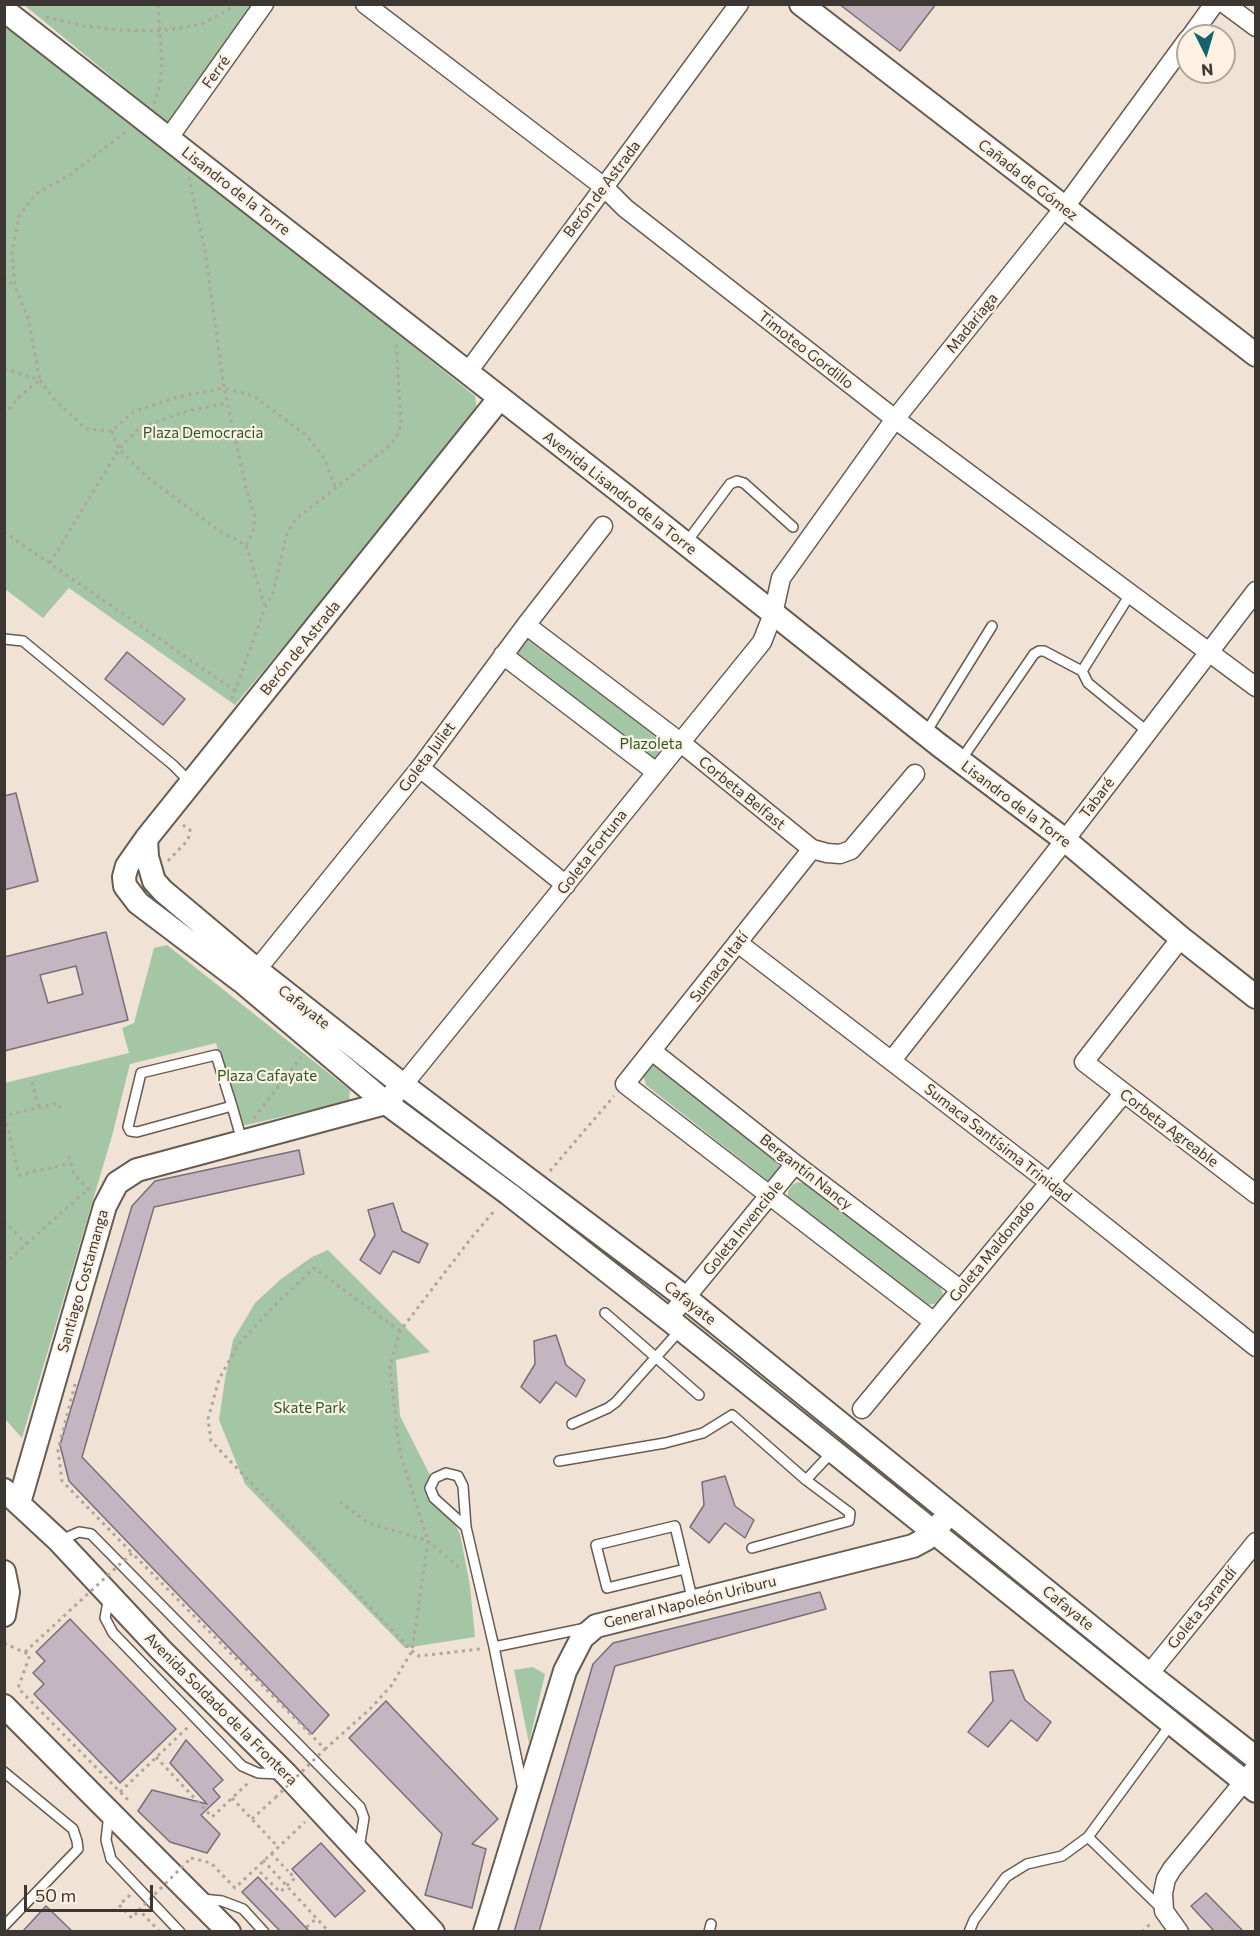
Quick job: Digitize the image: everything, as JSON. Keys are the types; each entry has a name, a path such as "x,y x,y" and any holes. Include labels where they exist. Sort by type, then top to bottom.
{"street":[{"name":"Ferré","path":"168,139 264,4"},
{"name":"Timoteo Gordillo","path":"364,4 604,187 626,208 895,419 1256,687"},
{"name":"Berón de Astrada","path":"467,373 739,4"},
{"name":"Cañada de Gómez","path":"801,4 1256,355"},
{"name":"Madariaga","path":"1199,24 1214,4"},
{"path":"1225,4 1256,27"},
{"name":"Lisandro de la Torre","path":"11,15 467,373"},
{"name":"Madariaga","path":"773,614 781,578 895,419 1064,208 1176,56"},
{"name":"Avenida Lisandro de la Torre","path":"467,373 773,614"},
{"name":"Berón de Astrada","path":"138,903 125,886 126,866 499,399"},
{"name":"Goleta Juliet","path":"251,977 420,768 525,625 603,526"},
{"name":"Tabaré","path":"892,1060 1256,591"},
{"name":"Lisandro de la Torre","path":"773,614 925,734 1065,840 1180,938 1256,997"},
{"name":"Goleta Fortuna","path":"403,1085 762,642 773,614"},
{"name":"Corbeta Belfast","path":"525,625 680,742 812,849"},
{"path":"503,655 656,772"},
{"path":"420,768 566,885"},
{"path":"812,849 827,854 840,854 851,850 915,774"},
{"name":"Cafayate","path":"146,839 149,870 162,891 313,1041 386,1103 509,1194 674,1324 1171,1724 1251,1780"},
{"name":"Sumaca Itatí","path":"625,1084 812,849"},
{"name":"Cafayate","path":"138,903 251,977 403,1085 687,1299 1149,1674 1256,1758"},
{"name":"Corbeta Agreable","path":"1180,938 1084,1062 1256,1194"},
{"name":"Sumaca Santísima Trinidad","path":"738,943 1049,1182 1256,1347"},
{"name":"Bergantín Nancy","path":"652,1051 795,1164 961,1290"},
{"path":"625,1084 934,1322"},
{"path":"386,1103 403,1085"},
{"name":"Goleta Maldonado","path":"862,1409 1123,1094"},
{"name":"Santiago Costamanga","path":"12,1496 105,1206 117,1183 138,1170 386,1103"},
{"name":"Goleta Invencible","path":"674,1324 687,1299 795,1164"},
{"name":"Avenida Soldado de la Frontera","path":"12,1496 59,1541 161,1650 286,1774 434,1932"},
{"name":"General Napoleón Uriburu","path":"485,1932 565,1671 582,1638 596,1626 913,1546 934,1532 950,1512"},
{"name":"Goleta Sarandí","path":"1149,1674 1256,1542"},
{"path":"4,1572 8,1592 4,1615"},
{"path":"4,1706 115,1802 229,1932"},
{"path":"1169,1924 1163,1893 1166,1879 1172,1869 1251,1780"}],"lane":[{"path":"685,544 730,484 737,481 744,483 793,527"},
{"path":"1082,671 1131,594"},
{"path":"925,734 992,626"},
{"path":"4,639 23,641 173,765 191,783"},
{"path":"960,761 1034,654 1039,651 1044,651 1082,671 1088,683 1148,732"},
{"path":"232,1106 137,1132 130,1131 128,1127 141,1074 216,1055 232,1106 248,1140"},
{"path":"605,1313 699,1395"},
{"path":"572,1424 609,1408 616,1402 655,1357 674,1324"},
{"path":"559,1461 664,1443 703,1433 732,1415 849,1513 849,1521 752,1548"},
{"path":"806,1479 833,1451"},
{"path":"466,1527 434,1498 430,1488 435,1478 446,1473 458,1476 463,1486 466,1527 494,1647 526,1803"},
{"path":"685,1569 607,1588 596,1545 675,1526 693,1602"},
{"path":"59,1541 79,1532 91,1534 360,1807 364,1818 359,1851"},
{"path":"109,1594 105,1618 113,1633 242,1766 258,1773 286,1774"},
{"path":"494,1647 596,1626"},
{"path":"969,1932 974,1920 1005,1877 1027,1864 1062,1856 1088,1837 1171,1724"},
{"path":"4,1772 73,1829 78,1841 78,1850 4,1926"},
{"path":"115,1802 106,1840 111,1859 180,1932"},
{"path":"1088,1837 1169,1924"},
{"path":"197,1898 222,1901 243,1909 264,1932"}],"path":[{"path":"158,4 162,63 160,84 152,111 71,174 36,194 19,216 12,253 15,286 28,318 40,380 54,399 86,429 112,431 133,412 177,396 224,388 254,396 307,436 324,458 336,489"},
{"path":"11,15 33,12 84,26 160,31 202,24 238,4"},
{"path":"190,155 189,183 205,250 224,388 246,488 255,517 253,532 246,545 265,608"},
{"path":"4,277 15,286"},
{"path":"246,714 231,699 265,608 273,593 287,533 297,518 388,447 397,437 401,424 394,315"},
{"path":"4,369 40,380"},
{"path":"4,415 20,396 40,380"},
{"path":"50,563 119,449 139,428 187,411 228,403"},
{"path":"112,431 119,449 147,477 221,532 246,545"},
{"path":"4,532 234,690"},
{"path":"168,812 190,830 188,840 168,861 169,868"},
{"path":"248,1140 250,1123 313,1041"},
{"path":"32,1082 39,1108"},
{"path":"537,1185 625,1084"},
{"path":"60,1108 58,1103 5,1116 5,1125 19,1175 71,1163"},
{"path":"69,1156 74,1174 88,1189 112,1191"},
{"path":"4,1264 88,1189"},
{"path":"252,1819 392,1686 412,1651 428,1541 401,1456 390,1366 400,1331 472,1237 509,1194"},
{"path":"4,1221 27,1244"},
{"path":"400,1331 314,1268 238,1345 219,1378 208,1419 211,1442 412,1651 419,1656 494,1647"},
{"path":"76,1384 58,1450 62,1481 325,1749"},
{"path":"340,1502 368,1523 428,1541 480,1585"},
{"path":"25,1652 132,1552"},
{"path":"4,1643 30,1655 18,1688 115,1802 135,1807"},
{"path":"115,1802 156,1757 189,1726"},
{"path":"156,1757 212,1817 258,1773"},
{"path":"232,1798 278,1847"},
{"path":"119,1905 132,1918 191,1858 211,1863 235,1888 290,1836"},
{"path":"256,1868 280,1893 295,1878 271,1853"},
{"path":"263,1860 329,1932"},
{"path":"139,1910 160,1932"},
{"path":"301,1932 316,1918"}],"green space":[{"path":"24,5 252,5 168,123"},
{"name":"Plaza Democracia","path":"10,23 475,396 477,410 466,427 235,705 69,588 43,618 5,589 4,24"},
{"name":"Plazoleta","path":"526,625 680,742 656,772 503,655"},
{"name":"Plaza Cafayate","path":"167,945 350,1090 349,1101 238,1127 216,1043 130,1064 112,1136 22,1438 4,1418 4,1083 129,1053 122,1028 134,1023 154,948"},
{"path":"653,1062 659,1064 778,1164 781,1171 774,1180 768,1181 646,1085 642,1071"},
{"path":"798,1182 807,1184 940,1286 943,1294 941,1300 935,1304 926,1305 788,1199 788,1192 792,1185"},
{"name":"Skate Park","path":"328,1250 430,1352 396,1360 400,1416 460,1534 470,1586 475,1637 405,1648 245,1484 219,1420 233,1340 255,1303 281,1279 312,1257"},
{"path":"533,1667 545,1674 529,1743 514,1670"}],"building":[{"path":"839,4 936,4 900,51"},
{"path":"127,652 185,699 163,725 105,679"},
{"path":"16,793 38,881 4,890 4,796"},
{"path":"106,932 128,1020 4,1051 4,957","holes":["76,966 83,994 48,1003 40,975"]},
{"path":"299,1150 304,1174 154,1207 82,1457 329,1715 312,1734 69,1481 60,1445 132,1206 155,1181"},
{"path":"393,1203 402,1231 428,1244 419,1263 393,1251 380,1274 360,1260 375,1235 368,1210"},
{"path":"556,1335 566,1365 585,1380 576,1397 556,1382 540,1403 521,1387 535,1364 534,1341"},
{"path":"725,1476 735,1506 754,1520 745,1538 725,1523 709,1543 690,1527 704,1505 702,1482"},
{"path":"820,1592 826,1609 615,1666 539,1932 514,1932 593,1664 613,1643"},
{"path":"70,1619 176,1729 120,1783 34,1694 44,1684 33,1673 45,1661 36,1652"},
{"path":"1013,1670 1025,1700 1051,1722 1037,1741 1011,1720 988,1747 968,1732 993,1701 990,1672"},
{"path":"386,1701 498,1819 472,1844 486,1849 472,1908 425,1895 442,1834 349,1738"},
{"path":"186,1740 223,1780 213,1789 220,1797 201,1815 220,1834 207,1853 170,1842 138,1811 152,1790 207,1804 170,1763"},
{"path":"321,1843 365,1891 335,1917 292,1869"},
{"path":"258,1877 310,1932 281,1932 242,1892"},
{"path":"1206,1893 1244,1932 1215,1932 1191,1906"},
{"path":"46,1906 73,1932 22,1932"}]}
